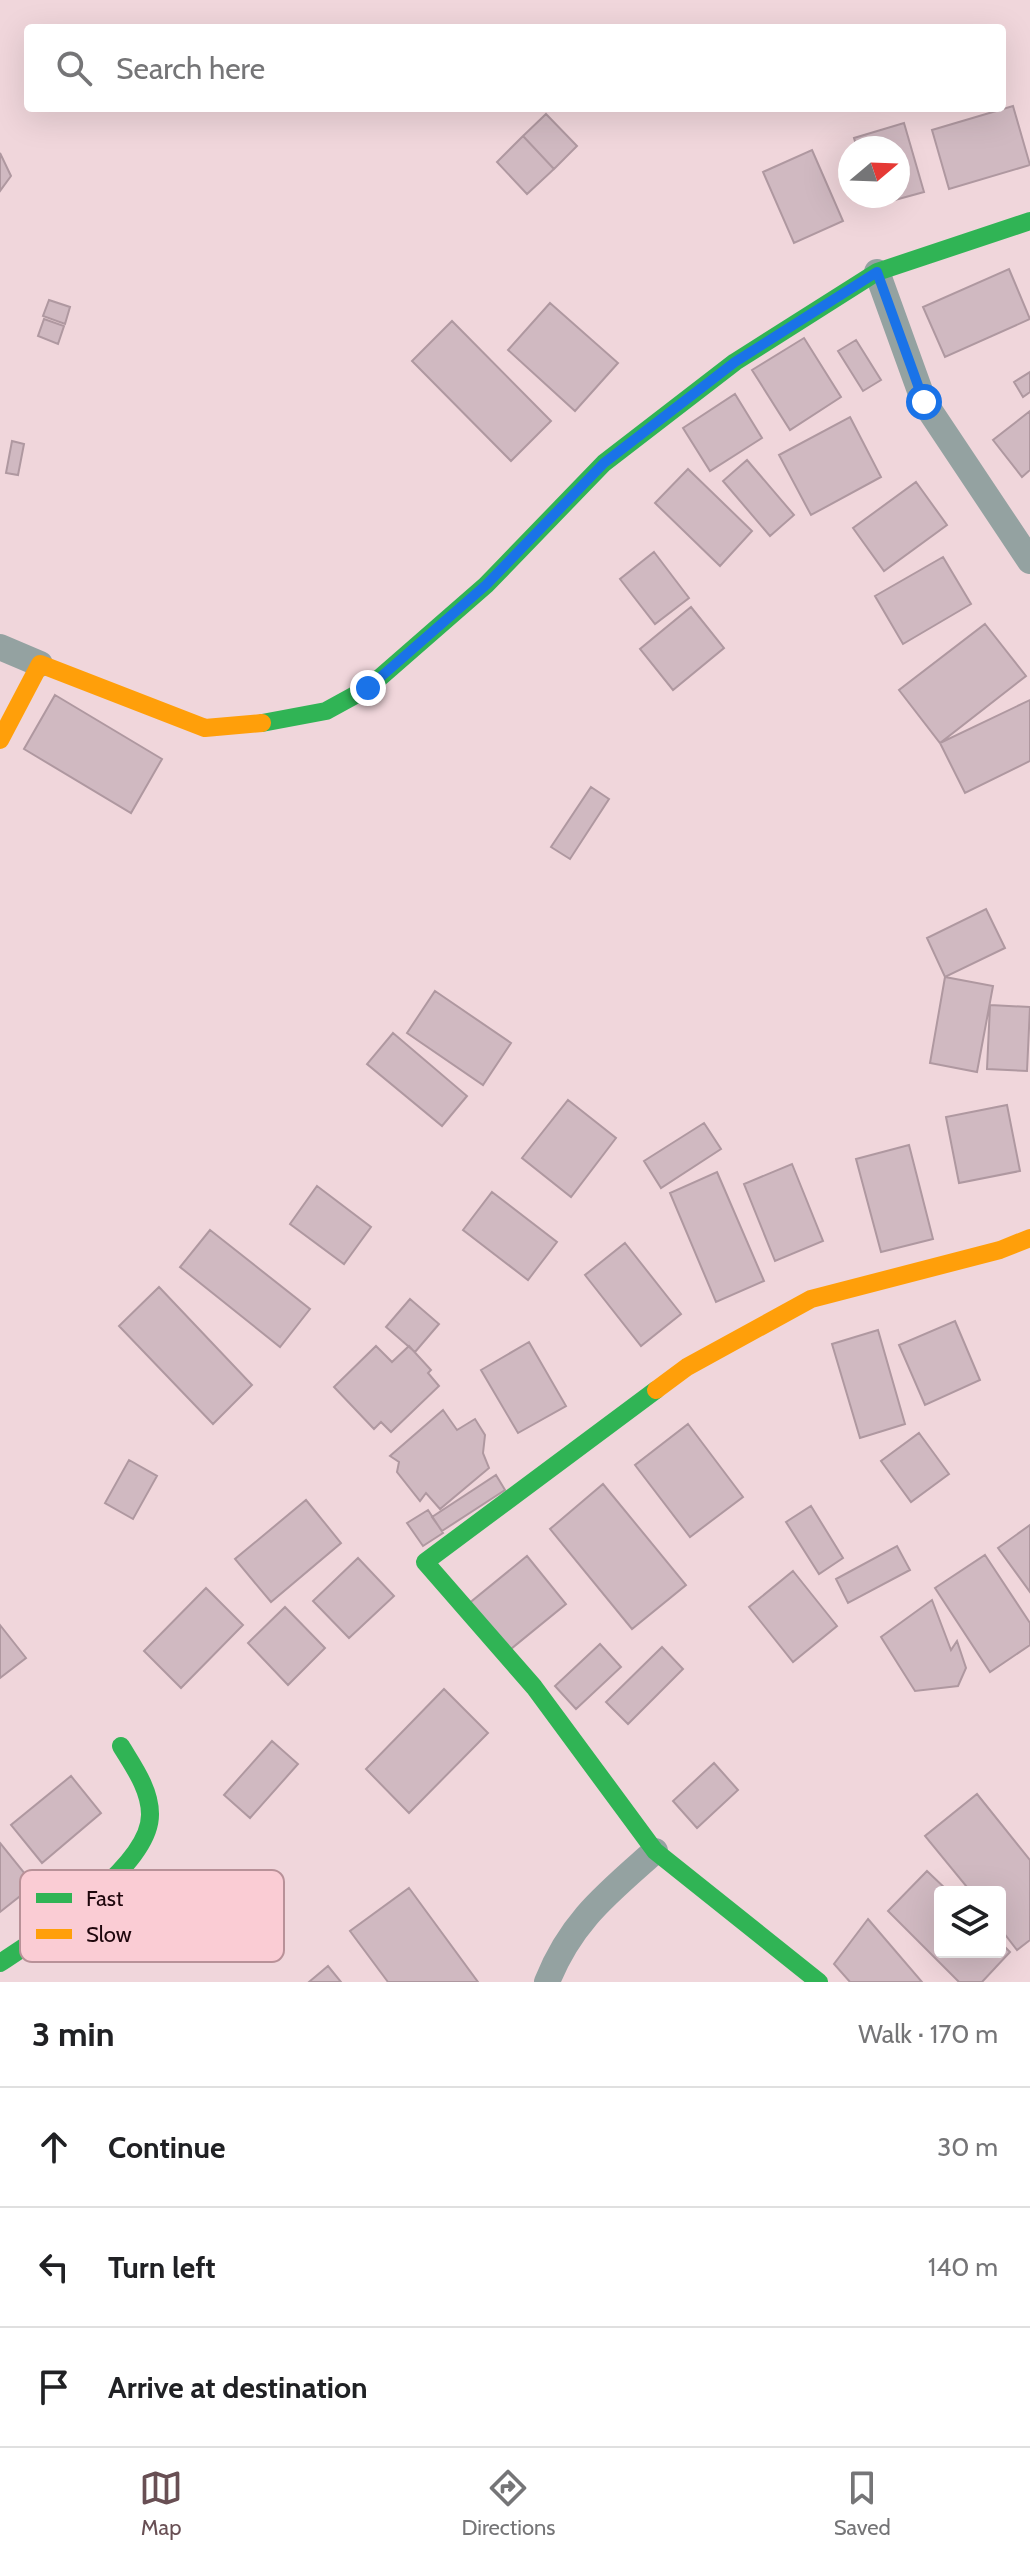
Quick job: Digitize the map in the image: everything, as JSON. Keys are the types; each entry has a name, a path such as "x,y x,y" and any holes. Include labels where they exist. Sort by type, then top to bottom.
{"street":[{"path":"0,647 205,728 278,721 326,711 368,688 486,585 604,463 735,362 877,272 1030,221"},
{"path":"877,272 924,402 1030,561"},
{"path":"0,740 40,664"},
{"path":"819,1982 655,1851 534,1687 425,1562 687,1367 811,1299 1000,1250 1030,1238"},
{"path":"119,1870 130,1859 150,1825 146,1790 121,1746"},
{"path":"547,1982 569,1935 596,1904 655,1851"},
{"path":"0,1963 20,1948"}],"building":[{"path":"1013,106 1030,165 949,189 932,130 993,112 1006,112 1006,108"},
{"path":"546,114 577,146 554,169 523,136"},
{"path":"904,123 908,136 861,136"},
{"path":"523,136 554,169 527,194 497,162"},
{"path":"910,144 924,192 910,196"},
{"path":"812,150 843,221 794,243 763,172"},
{"path":"0,153 11,176 0,191"},
{"path":"1009,269 1030,319 945,357 923,307"},
{"path":"49,300 70,307 65,324 43,316"},
{"path":"550,303 618,363 575,411 508,350"},
{"path":"44,319 64,326 58,344 38,336"},
{"path":"452,321 551,421 511,461 412,361"},
{"path":"804,338 841,397 790,430 752,370"},
{"path":"856,340 881,380 863,391 838,351"},
{"path":"1030,372 1030,392 1023,397 1014,382"},
{"path":"735,394 762,438 710,471 683,428"},
{"path":"1030,411 1030,470 1022,477 993,440"},
{"path":"850,417 881,477 811,515 779,455"},
{"path":"12,441 24,444 18,475 6,473"},
{"path":"747,460 794,515 770,536 723,481"},
{"path":"688,469 752,531 720,566 655,503"},
{"path":"916,482 947,525 884,571 853,528"},
{"path":"654,552 689,598 655,624 620,579"},
{"path":"943,557 971,604 903,644 875,596"},
{"path":"691,607 724,648 673,690 640,649"},
{"path":"985,624 1026,676 940,743 899,690"},
{"path":"55,695 162,759 131,813 24,749"},
{"path":"1030,700 1030,761 965,793 940,743"},
{"path":"591,787 609,799 570,859 551,847"},
{"path":"986,909 1005,948 945,977 927,938"},
{"path":"945,977 993,986 977,1072 930,1063"},
{"path":"435,991 511,1043 483,1085 407,1033"},
{"path":"990,1005 1030,1007 1027,1071 987,1069"},
{"path":"393,1033 467,1096 442,1126 367,1064"},
{"path":"568,1100 616,1138 571,1197 522,1158"},
{"path":"1007,1105 1020,1171 959,1183 946,1117"},
{"path":"704,1123 721,1149 661,1188 644,1161"},
{"path":"909,1145 933,1239 881,1252 856,1159"},
{"path":"792,1164 823,1241 775,1261 744,1184"},
{"path":"717,1172 764,1281 716,1302 670,1193"},
{"path":"317,1186 371,1227 344,1264 290,1224"},
{"path":"492,1192 557,1242 528,1280 463,1230"},
{"path":"210,1230 310,1309 280,1347 180,1267"},
{"path":"625,1243 681,1314 641,1346 585,1275"},
{"path":"159,1287 252,1385 213,1424 119,1326"},
{"path":"410,1299 439,1324 415,1352 386,1327"},
{"path":"955,1321 980,1380 925,1405 899,1345"},
{"path":"878,1330 905,1424 860,1438 832,1344"},
{"path":"529,1342 566,1406 518,1433 481,1370"},
{"path":"376,1346 392,1362 409,1346 431,1370 428,1373 439,1386 391,1432 381,1422 374,1429 334,1387"},
{"path":"443,1410 457,1430 475,1419 485,1435 483,1453 489,1468 440,1509 426,1493 420,1501 397,1472 399,1462 390,1456"},
{"path":"688,1424 743,1497 690,1537 635,1465"},
{"path":"919,1433 949,1474 911,1502 881,1461"},
{"path":"129,1460 157,1476 133,1519 105,1503"},
{"path":"496,1475 505,1490 442,1531 432,1517"},
{"path":"603,1484 686,1585 632,1629 550,1529"},
{"path":"306,1500 341,1543 271,1602 235,1559"},
{"path":"811,1506 843,1558 819,1574 786,1522"},
{"path":"428,1510 443,1533 423,1546 407,1523"},
{"path":"1030,1525 1030,1592 998,1548"},
{"path":"897,1546 910,1570 848,1603 836,1579"},
{"path":"985,1555 1030,1623 1030,1645 990,1672 935,1588"},
{"path":"527,1556 566,1604 506,1653 467,1605"},
{"path":"358,1558 394,1596 349,1638 313,1601"},
{"path":"793,1571 837,1626 793,1662 749,1607"},
{"path":"206,1588 243,1625 181,1688 144,1651"},
{"path":"932,1600 951,1650 957,1641 966,1668 958,1686 915,1691 881,1637"},
{"path":"285,1607 325,1648 288,1685 248,1643"},
{"path":"0,1625 26,1658 0,1678"},
{"path":"600,1644 621,1667 576,1709 555,1686"},
{"path":"662,1647 683,1669 628,1724 606,1702"},
{"path":"444,1689 488,1733 409,1813 366,1769"},
{"path":"272,1741 298,1764 250,1818 224,1795"},
{"path":"714,1763 738,1790 697,1828 673,1801"},
{"path":"71,1776 101,1813 42,1863 11,1825"},
{"path":"977,1794 1030,1860 1030,1940 1017,1950 1006,1936 1006,1886 966,1886 925,1836"},
{"path":"0,1843 22,1870 20,1896 0,1912"},
{"path":"927,1871 943,1886 934,1886 934,1957 888,1911"},
{"path":"409,1888 478,1982 388,1982 350,1931"},
{"path":"868,1919 922,1982 850,1982 834,1964"},
{"path":"935,1958 1004,1958 982,1982 959,1982"},
{"path":"328,1966 341,1982 309,1982"}],"traffic: fast":[{"path":"262,723 326,711 368,688 486,585 604,463 735,362 877,272 1030,221"},
{"path":"656,1390 425,1562 534,1687 655,1851 819,1982"},
{"path":"120,1870 146,1835 150,1814 140,1778 121,1746"},
{"path":"0,1963 20,1950"}],"traffic: slow":[{"path":"0,740 40,664 205,728 262,723"},
{"path":"656,1390 687,1367 811,1299 1000,1250 1030,1238"}],"route":[{"path":"368,688 486,585 604,463 735,362 877,272 924,402"}]}
